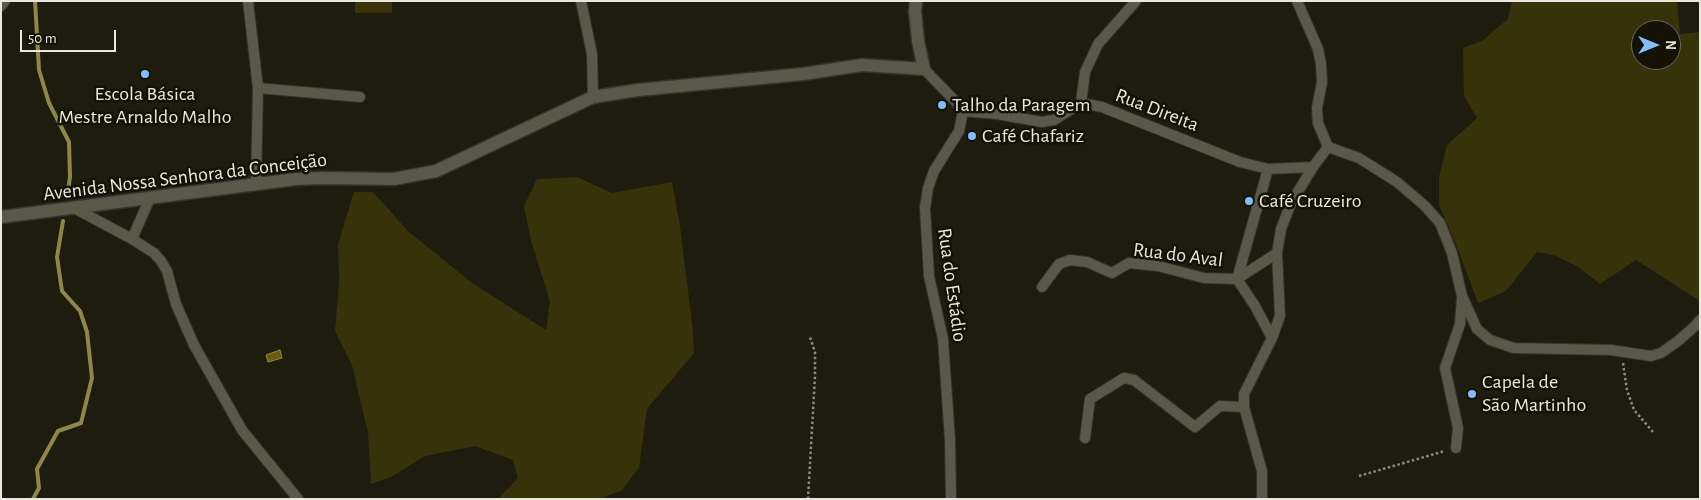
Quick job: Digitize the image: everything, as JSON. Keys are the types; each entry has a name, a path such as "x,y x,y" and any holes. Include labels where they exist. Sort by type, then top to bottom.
{"street":[{"path":"1,6 5,1"},
{"path":"248,1 258,88 256,184"},
{"path":"581,1 592,54 593,97"},
{"path":"916,1 918,41 924,69 957,103 962,111 997,114 1042,122 1054,120 1081,103 1085,72 1098,44 1136,1"},
{"path":"1297,1 1318,50 1321,64 1322,82 1317,108 1318,123 1328,147 1359,158 1397,182 1425,206 1440,224 1452,253 1462,296 1477,329 1490,340 1514,348 1623,352 1651,356 1661,353 1700,320"},
{"name":"Avenida Nossa Senhora da Conceição","path":"1,217 256,184 321,178 394,178 436,171 593,97 638,90 803,74 862,65 924,69"},
{"path":"258,88 360,97"},
{"name":"Rua Direita","path":"1081,103 1102,107 1240,162 1268,168 1313,167"},
{"name":"Rua do Estádio","path":"951,499 950,440 943,339 929,276 925,208 928,188 934,171 959,131 962,111"},
{"path":"1262,499 1262,471 1244,407 1244,394 1272,338 1280,316 1277,253 1281,229 1291,203 1328,147"},
{"path":"1237,279 1268,168"},
{"path":"132,239 150,198"},
{"path":"74,208 132,239 154,253 161,261 167,271 176,304 194,345 242,430 298,499"},
{"path":"1237,279 1277,253"},
{"name":"Rua do Aval","path":"1042,287 1059,264 1070,260 1087,262 1112,273 1128,263 1158,266 1204,278 1237,279"},
{"path":"1237,279 1256,306 1272,338"},
{"path":"1456,448 1458,428 1445,368 1460,324 1462,296"},
{"path":"1085,438 1090,399 1124,378 1134,380 1195,427 1220,406 1244,407"}],"path":[{"path":"808,499 815,376 815,352 810,337"},
{"path":"1623,352 1622,369 1634,410 1653,432"},
{"path":"1358,476 1456,448"}],"shaded area":[{"path":"355,1 392,1 392,13 355,13"},
{"path":"1512,1 1677,1 1679,20 1631,20 1631,70 1681,70 1681,34 1700,32 1700,301 1636,260 1600,284 1577,266 1554,255 1537,252 1506,291 1478,303 1439,205 1439,177 1447,145 1477,118 1464,96 1463,48 1482,41 1508,19"},
{"path":"577,177 612,193 672,182 680,226 694,353 647,409 639,468 621,491 599,499 498,499 518,478 513,460 475,446 425,456 391,477 371,484 368,433 352,365 335,331 339,282 338,244 354,192 373,192 408,231 472,283 546,330 550,301 531,241 524,206 537,179"},
{"path":"280,350 282,358 268,362 266,355"}],"waterway":[{"path":"35,1 39,70 49,103 69,142 70,177 67,197"},
{"path":"33,499 39,488 37,469 58,431 81,423 92,378 87,332 80,311 62,291 57,257 63,221"}],"place":[{"name":"Escola Básica Mestre Arnaldo Malho","path":"145,74"},
{"name":"Talho da Paragem","path":"942,105"},
{"name":"Café Chafariz","path":"972,136"},
{"name":"Café Cruzeiro","path":"1249,201"},
{"name":"Capela de São Martinho","path":"1472,394"}]}
